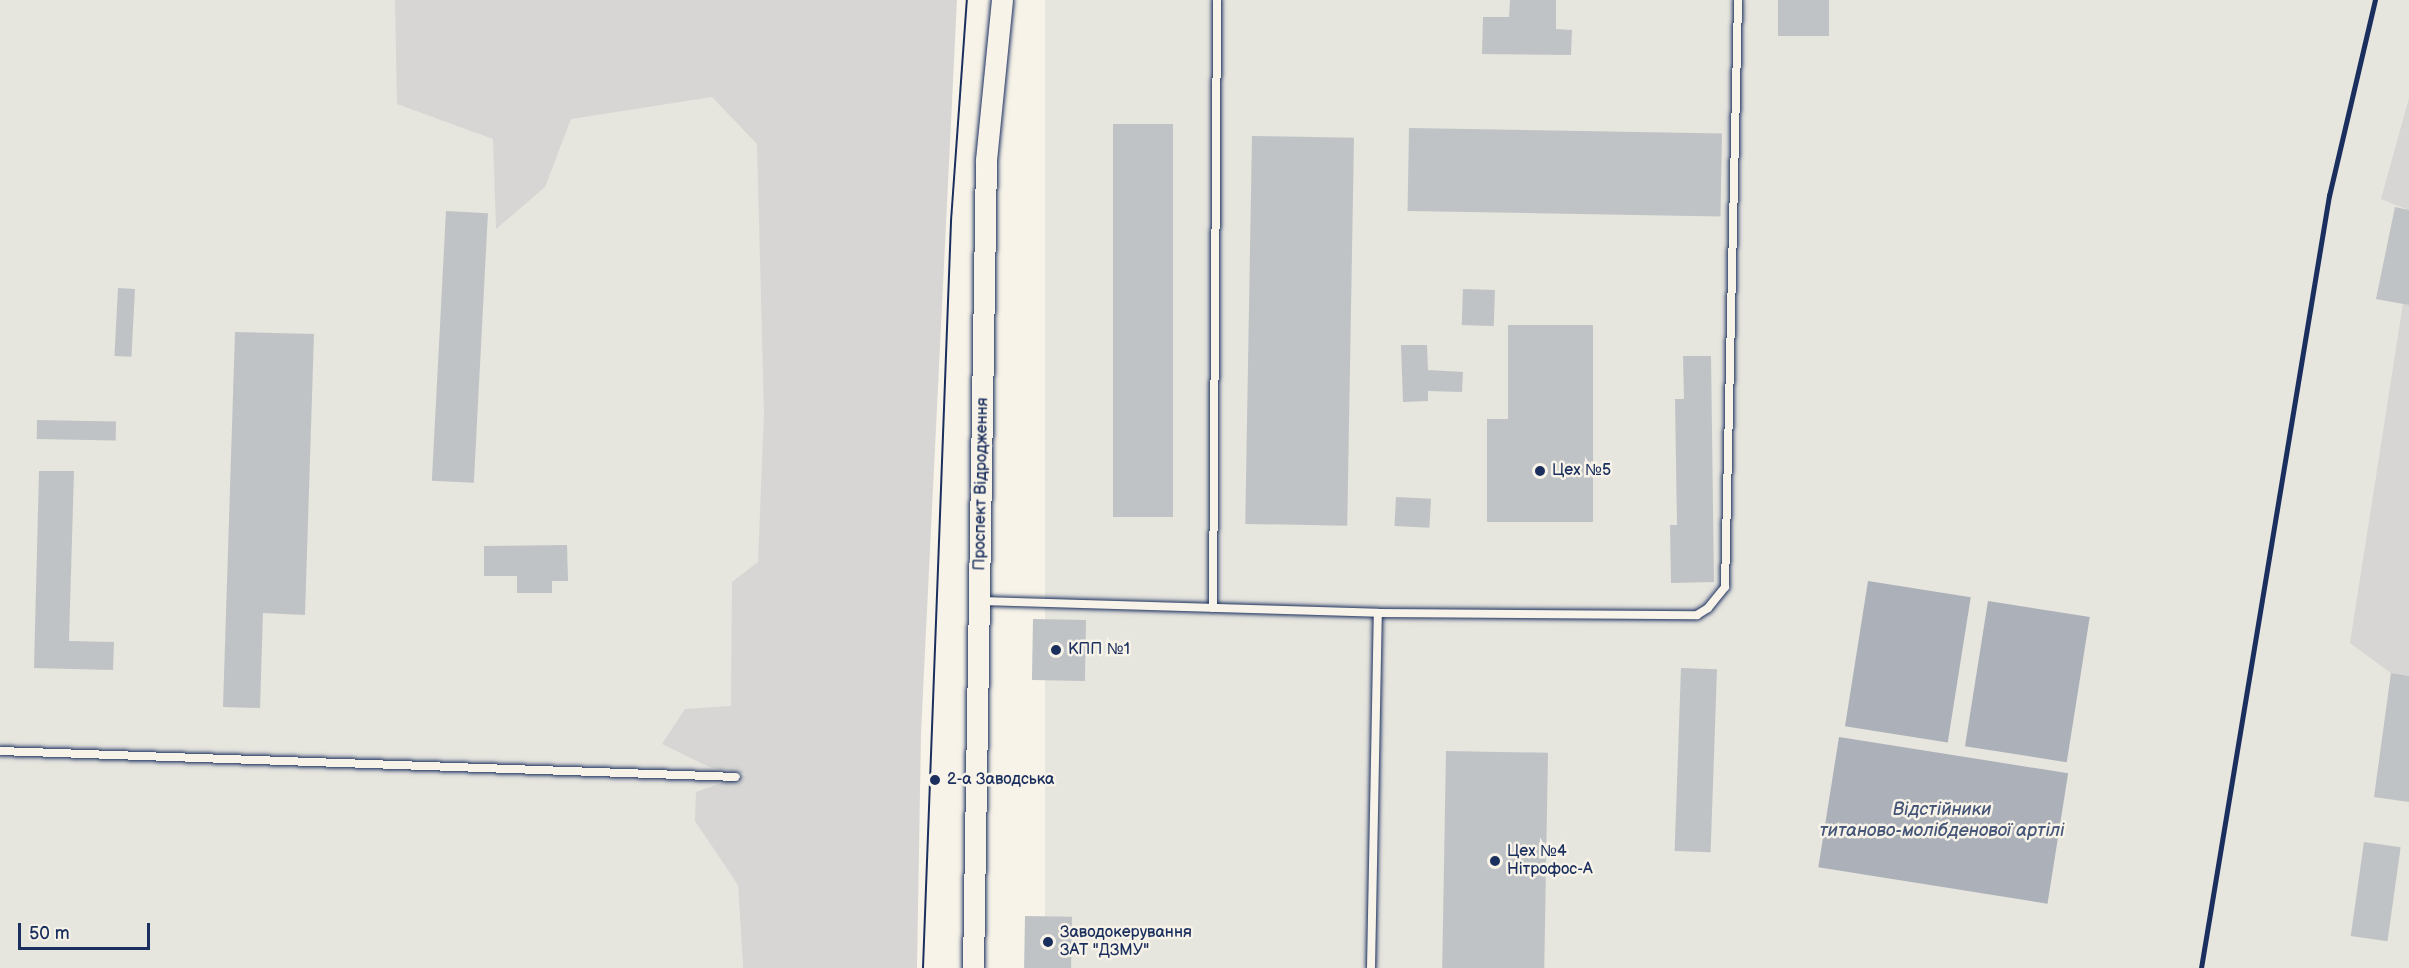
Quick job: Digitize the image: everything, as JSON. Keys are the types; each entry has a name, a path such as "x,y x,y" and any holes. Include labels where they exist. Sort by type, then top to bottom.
{"street":[{"name":"Проспект Відродження","path":"973,968 986,160 1002,0"}],"lane":[{"path":"1213,608 1217,0"},
{"path":"980,601 1378,613 1697,615 1725,587 1738,0"},
{"path":"1371,968 1378,613"},
{"path":"0,751 736,777"}],"shaded area":[{"path":"0,0 859,0 738,885 743,968 0,968"},
{"path":"395,0 957,0 921,733 917,968 743,968 738,885 695,821 696,792 747,774 709,767 662,744 685,709 731,706 732,582 758,562 764,413 757,144 712,97 571,119 545,187 496,229 493,139 397,104"},
{"path":"1045,0 2409,0 2409,968 1045,968"},
{"path":"2409,98 2409,210 2381,199"},
{"path":"2403,304 2409,305 2409,676 2391,673 2350,643"}],"water":[{"path":"1868,581 1971,597 1948,742 1845,726"},
{"name":"Відстійники титаново-молібденової артілі","path":"1988,601 2090,617 2067,762 1965,746"},
{"name":"Відстійники титаново-молібденової артілі","path":"1839,737 2068,773 2047,904 1818,867"}],"building":[{"path":"1510,0 1556,0 1556,29 1572,30 1571,55 1482,54 1483,17 1509,17"},
{"path":"1778,0 1829,0 1829,36 1778,36"},
{"path":"1113,124 1173,124 1173,517 1113,517"},
{"path":"1409,128 1722,133 1721,216 1408,211"},
{"path":"1252,136 1354,138 1347,526 1245,524"},
{"path":"2395,207 2409,210 2409,305 2376,299"},
{"path":"446,211 488,213 474,483 432,481"},
{"path":"118,288 135,289 131,357 114,356"},
{"path":"1463,289 1495,290 1494,326 1462,325"},
{"name":"Цех №5","path":"1508,325 1593,325 1593,522 1487,522 1487,419 1508,419"},
{"path":"235,332 314,334 305,615 263,613 260,708 223,707"},
{"path":"1401,345 1427,345 1428,370 1463,372 1462,392 1428,391 1428,401 1403,402"},
{"path":"1683,356 1711,356 1714,582 1671,583 1670,525 1677,525 1675,399 1684,399"},
{"path":"37,420 116,421 116,440 37,439"},
{"path":"39,471 74,471 69,641 114,642 113,670 34,668"},
{"path":"1396,497 1431,499 1429,528 1394,526"},
{"path":"567,545 568,581 552,581 552,593 517,593 517,576 484,576 484,546"},
{"name":"КПП №1","path":"1033,619 1086,620 1085,681 1032,680"},
{"path":"1681,668 1717,669 1711,852 1675,851"},
{"path":"2391,673 2409,676 2409,802 2374,797"},
{"name":"Цех №4 Нітрофос-А","path":"1446,751 1548,753 1544,968 1442,968"},
{"path":"2364,842 2401,847 2387,941 2351,936"},
{"name":"Заводокерування ЗАТ \"ДЗМУ\"","path":"1025,916 1072,917 1071,968 1024,968"}],"tram line":[{"path":"923,968 951,221 967,0"}],"railway":[{"path":"2201,968 2329,196 2375,0"}],"place":[{"name":"Цех №5","path":"1540,471"},
{"name":"КПП №1","path":"1056,650"},
{"name":"2-а Заводська","path":"935,780"},
{"name":"Цех №4 Нітрофос-А","path":"1495,861"},
{"name":"Заводокерування ЗАТ \"ДЗМУ\"","path":"1048,942"}]}
